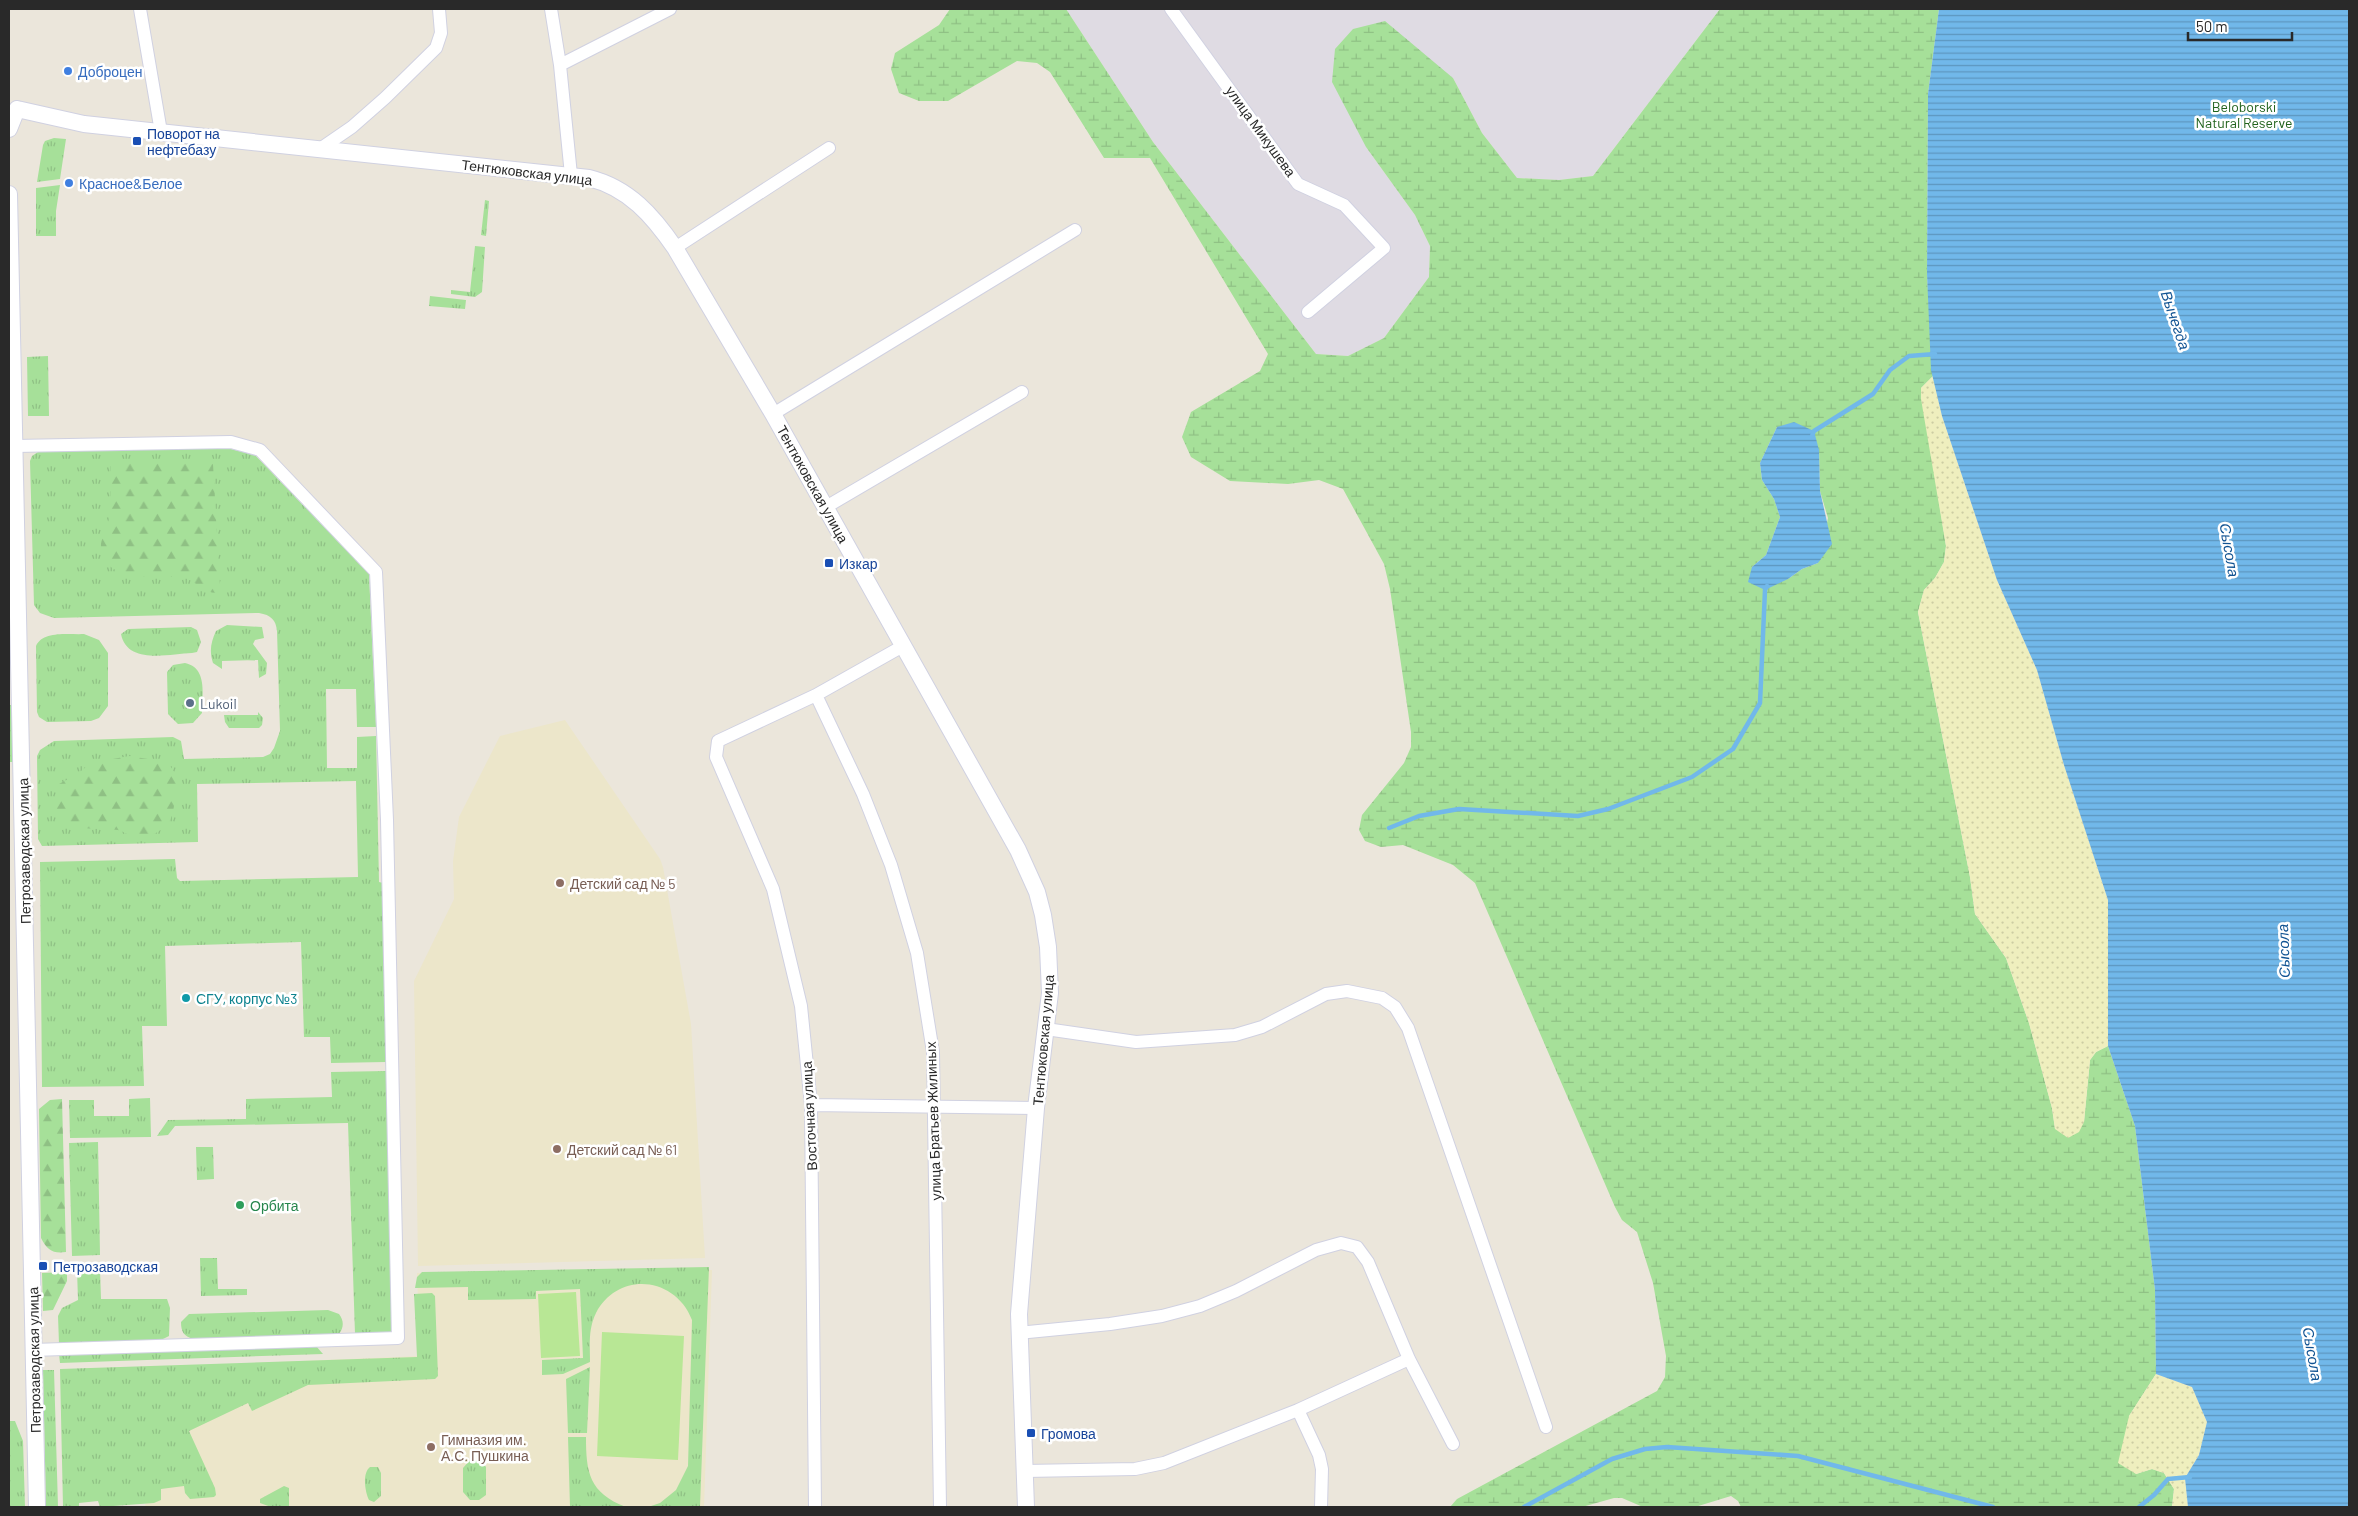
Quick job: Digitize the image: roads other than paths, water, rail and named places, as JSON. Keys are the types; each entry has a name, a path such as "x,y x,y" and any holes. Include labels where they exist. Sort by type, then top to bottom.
{"street":[{"path":"140,9 160,132"},
{"path":"320,149 352,127 386,98 436,48 441,33 439,9"},
{"path":"551,9 560,65 571,175"},
{"path":"560,65 670,9"},
{"name":"улица Микушева","path":"1171,9 1298,184 1344,204 1384,248 1308,312"},
{"path":"9,129 13,104"},
{"name":"Тентюковская улица","path":"13,104 84,124 571,175 600,181 634,200 648,212 675,248 826,507 1018,850 1037,892 1048,947 1050,993 1036,1108 1018,1333 1026,1507"},
{"path":"675,248 828,148"},
{"name":"Петрозаводская улица","path":"9,194 12,446 37,1507"},
{"path":"773,414 1075,230"},
{"path":"826,507 1022,392"},
{"path":"12,446 232,442 260,450 376,572 387,820 398,1338 33,1350"},
{"path":"816,695 903,646"},
{"name":"Восточная улица","path":"815,1507 811,1106 801,1006 773,889 716,757 718,741 816,695"},
{"name":"улица Братьев Жилиных","path":"816,695 870,811 891,865 917,953 933,1052 940,1507"},
{"path":"1046,1029 1136,1042 1235,1035 1262,1027 1326,994 1347,991 1382,998 1395,1007 1408,1028 1546,1428"},
{"path":"811,1106 1036,1108"},
{"path":"1018,1333 1110,1324 1162,1316 1200,1306 1236,1291 1316,1250 1341,1244 1357,1247 1368,1262 1409,1359 1453,1444"},
{"path":"1025,1471 1135,1469 1164,1463 1298,1410 1409,1359"},
{"path":"1298,1410 1319,1455 1322,1469 1321,1507"}],"water":[{"path":"1939,9 2349,9 2349,1507 2188,1507 2185,1478 2199,1455 2207,1422 2192,1387 2156,1374 2155,1290 2135,1126 2108,1046 2108,900 2064,765 2037,670 1997,580 1942,416 1931,370 1927,274 1928,94"},
{"path":"1794,422 1814,431 1819,450 1820,491 1832,544 1818,563 1802,569 1788,579 1765,590 1748,582 1752,567 1766,555 1780,517 1774,499 1762,480 1760,463 1777,427"}],"waterway":[{"path":"1812,436 1814,431 1873,394 1890,370 1909,356 1935,354"},
{"path":"1389,828 1419,816 1459,809 1578,816 1608,809 1692,777 1733,749 1760,703 1765,590 1767,586"},
{"path":"1524,1507 1612,1459 1645,1449 1667,1447 1798,1456 1993,1507"},
{"path":"2139,1507 2154,1495 2168,1479 2190,1477"}],"place":[{"name":"Доброцен","path":"68,71"},
{"name":"Поворот на нефтебазу","path":"137,141"},
{"name":"Красное&Белое","path":"69,183"},
{"name":"Изкар","path":"829,563"},
{"name":"Lukoil","path":"190,703"},
{"name":"Детский сад № 5","path":"560,883"},
{"name":"СГУ, корпус №3","path":"186,998"},
{"name":"Детский сад № 61","path":"557,1149"},
{"name":"Орбита","path":"240,1205"},
{"name":"Петрозаводская","path":"43,1266"},
{"name":"Громова","path":"1031,1433"},
{"name":"Гимназия им. А.С. Пушкина","path":"431,1447"}],"park label":[{"name":"Beloborski Natural Reserve","path":"2244,114"}],"water label":[{"name":"Вычегда","path":"2176,320"},
{"name":"Сысола","path":"2230,550"},
{"name":"Сысола","path":"2283,951"},
{"name":"Сысола","path":"2313,1354"}]}
